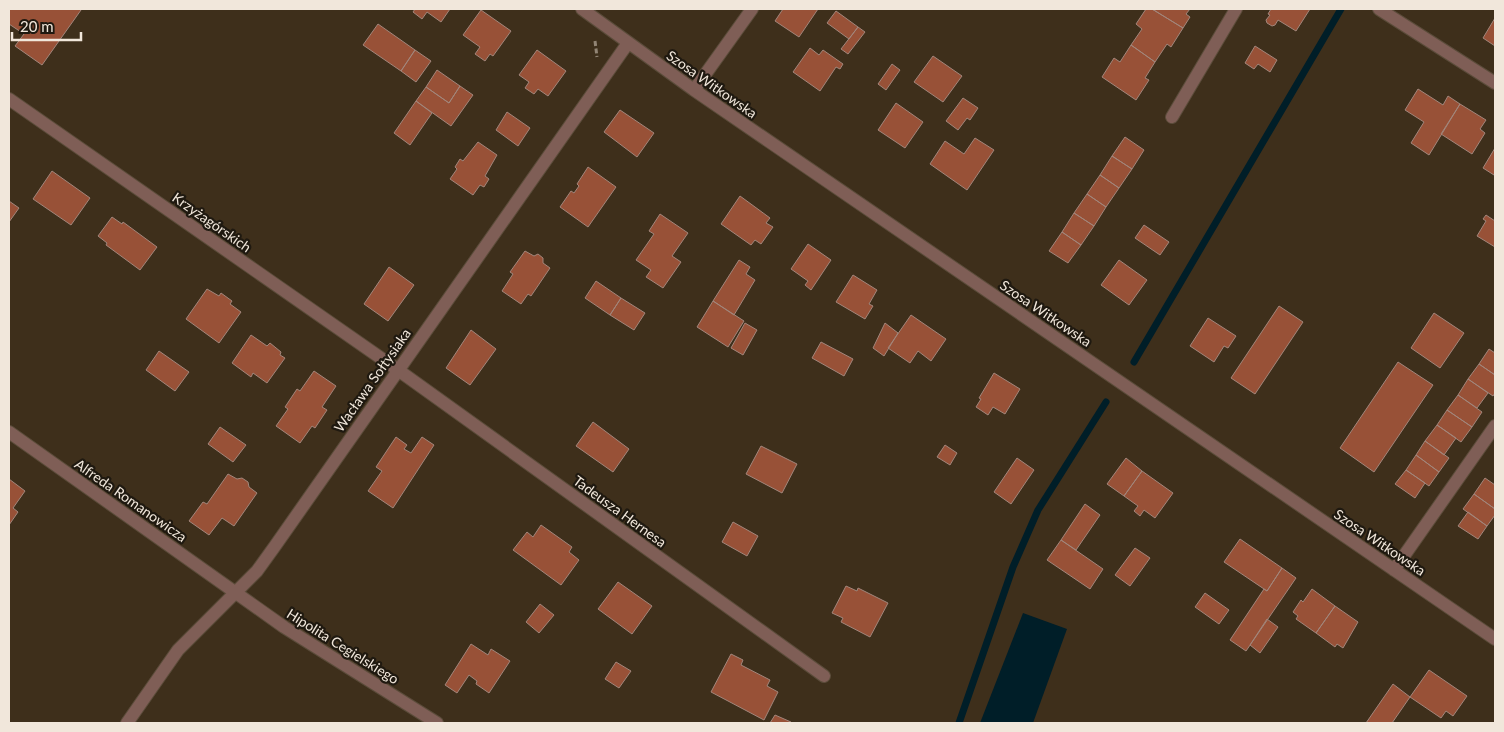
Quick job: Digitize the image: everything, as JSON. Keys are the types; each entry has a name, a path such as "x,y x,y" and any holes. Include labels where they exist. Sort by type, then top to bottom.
{"street":[{"name":"Szosa Witkowska","path":"582,9 694,90 1495,639"},
{"path":"694,90 752,9"},
{"path":"1172,117 1236,9"},
{"path":"1379,9 1495,83"},
{"name":"Wacława Sołtysiaka","path":"127,723 178,650 257,571 628,43"},
{"name":"Krzyżagórskich","path":"9,99 398,370"},
{"name":"Tadeusza Hernesa","path":"398,370 824,676"},
{"path":"1394,570 1495,426"},
{"name":"Alfreda Romanowicza","path":"9,432 236,592"},
{"name":"Hipolita Cegielskiego","path":"236,592 284,627 437,723"}],"water":[{"path":"1023,613 1067,629 1033,723 980,723"}],"building":[{"path":"9,9 81,10 42,65 15,46 24,34 9,24"},
{"path":"415,9 450,9 441,22 427,12 422,19 413,12"},
{"path":"783,9 818,9 799,37 775,21"},
{"path":"1146,9 1152,9 1183,28 1171,47 1167,44 1155,62 1131,45 1142,29 1136,24"},
{"path":"1152,9 1190,9 1186,14 1190,17 1183,28"},
{"path":"1271,9 1310,9 1296,31 1278,20 1272,26 1267,23 1266,20 1270,15 1268,14"},
{"path":"481,10 511,31 493,56 490,54 485,61 475,54 480,47 463,35"},
{"path":"836,11 858,27 849,39 827,23"},
{"path":"1495,18 1495,46 1483,38"},
{"path":"378,24 415,50 401,71 363,45"},
{"path":"858,27 865,32 848,54 841,49"},
{"path":"1131,45 1155,62 1145,78 1149,80 1136,100 1102,77 1114,58 1120,62"},
{"path":"1255,46 1277,60 1270,72 1258,64 1254,69 1245,63"},
{"path":"810,48 819,55 823,50 843,64 840,69 836,67 820,91 793,72"},
{"path":"415,50 431,61 416,82 401,71"},
{"path":"537,50 566,71 548,96 538,89 534,94 525,88 529,82 519,75"},
{"path":"933,56 962,76 943,102 914,82"},
{"path":"892,64 900,70 886,90 878,84"},
{"path":"437,70 460,86 449,103 426,87"},
{"path":"460,86 473,95 451,126 416,101 426,87 449,103"},
{"path":"1418,89 1443,105 1448,96 1460,104 1429,155 1411,143 1424,122 1405,110"},
{"path":"963,98 978,108 970,120 967,118 958,130 946,121"},
{"path":"416,101 432,113 410,145 394,133"},
{"path":"896,103 923,122 905,148 878,130"},
{"path":"1460,104 1486,120 1480,129 1485,133 1472,154 1441,134"},
{"path":"620,110 654,133 637,157 604,132"},
{"path":"507,112 530,128 518,146 496,130"},
{"path":"1125,137 1144,150 1132,169 1112,156"},
{"path":"975,138 994,150 967,190 930,164 945,141 964,154"},
{"path":"478,142 497,155 485,176 489,179 484,187 480,185 473,195 450,179 457,169 455,167 460,159 463,161"},
{"path":"1495,148 1495,173 1494,175 1483,168"},
{"path":"1112,156 1132,169 1119,188 1100,175"},
{"path":"588,167 616,187 588,227 560,207 571,191 574,193 579,186 577,184"},
{"path":"52,171 90,198 71,225 33,199"},
{"path":"1100,175 1119,188 1106,207 1087,194"},
{"path":"1087,194 1106,207 1094,226 1074,213"},
{"path":"740,196 770,218 766,223 773,227 761,244 755,240 751,245 721,224"},
{"path":"9,201 19,208 9,222"},
{"path":"1074,213 1094,226 1081,245 1062,232"},
{"path":"660,214 688,233 672,256 681,262 663,288 646,277 651,270 636,260 654,234 649,231"},
{"path":"1486,215 1495,221 1495,247 1477,236 1486,221 1483,219"},
{"path":"112,217 122,224 123,222 157,247 140,270 106,245 107,243 98,236"},
{"path":"1144,225 1169,242 1160,255 1135,238"},
{"path":"1062,232 1081,245 1068,263 1049,251"},
{"path":"808,244 831,260 811,290 805,285 808,281 791,269"},
{"path":"525,251 534,256 538,254 543,258 543,263 550,268 531,296 528,294 521,304 502,291 513,274 510,272"},
{"path":"739,260 750,267 746,274 755,280 734,315 713,301"},
{"path":"1119,260 1147,280 1129,305 1101,285"},
{"path":"389,267 414,285 388,321 364,304"},
{"path":"853,275 877,290 869,304 873,306 865,319 836,302"},
{"path":"596,281 621,298 610,315 585,298"},
{"path":"207,289 219,296 221,293 232,301 230,304 241,312 219,343 186,319"},
{"path":"621,298 645,313 634,330 610,315"},
{"path":"713,301 744,321 728,347 697,327"},
{"path":"1279,306 1303,322 1255,394 1231,378"},
{"path":"1434,313 1464,333 1440,368 1411,348"},
{"path":"911,315 946,339 931,361 918,351 910,363 888,348"},
{"path":"1208,318 1236,336 1228,348 1224,346 1214,362 1190,346"},
{"path":"745,323 757,330 743,355 731,348"},
{"path":"885,323 898,333 884,356 873,348"},
{"path":"471,330 496,349 470,385 446,368"},
{"path":"251,335 267,346 270,343 285,358 267,383 253,373 251,377 232,363"},
{"path":"821,342 853,359 844,376 812,358"},
{"path":"1489,349 1495,353 1495,375 1479,364"},
{"path":"159,351 189,372 175,391 146,370"},
{"path":"1398,362 1433,385 1374,472 1340,448"},
{"path":"1479,364 1495,375 1495,393 1493,396 1468,379"},
{"path":"314,371 336,386 322,407 327,410 315,428 312,426 300,443 276,426 288,409 285,407 297,389 300,391"},
{"path":"994,373 1020,389 1005,414 993,407 988,415 976,407 981,399 979,398"},
{"path":"1468,379 1488,393 1477,408 1458,395"},
{"path":"1458,395 1482,412 1472,427 1447,410"},
{"path":"1447,410 1472,427 1461,442 1437,425"},
{"path":"593,422 629,449 613,472 576,446"},
{"path":"1437,425 1456,438 1444,455 1425,441"},
{"path":"220,427 246,445 233,462 208,444"},
{"path":"396,437 407,445 404,449 411,453 422,437 434,445 393,508 368,491 382,471 376,467"},
{"path":"1425,441 1449,458 1439,472 1416,455"},
{"path":"945,445 957,453 950,465 937,457"},
{"path":"761,446 797,464 782,493 746,474"},
{"path":"1416,455 1439,472 1429,486 1406,470"},
{"path":"1017,458 1034,470 1011,504 994,492"},
{"path":"1126,458 1142,471 1124,496 1107,484"},
{"path":"1406,470 1425,483 1415,498 1395,484"},
{"path":"1142,471 1173,493 1155,518 1144,510 1140,516 1134,511 1138,506 1124,496"},
{"path":"228,474 237,479 242,478 257,493 234,526 222,518 209,535 189,521 203,502 207,504"},
{"path":"1485,478 1495,485 1495,509 1474,494"},
{"path":"9,479 25,491 13,508 18,512 9,525"},
{"path":"1474,494 1495,509 1495,515 1487,526 1463,509"},
{"path":"1085,504 1100,515 1076,550 1061,540"},
{"path":"1468,512 1487,526 1478,539 1458,526"},
{"path":"733,522 758,536 747,556 722,542"},
{"path":"541,525 572,547 569,552 579,560 561,585 513,550 527,532 533,537"},
{"path":"1240,539 1282,568 1267,591 1224,562"},
{"path":"1061,540 1103,569 1090,589 1047,560"},
{"path":"1135,548 1150,558 1130,586 1115,575"},
{"path":"1282,568 1296,578 1246,651 1230,640 1264,589 1267,591"},
{"path":"618,582 652,606 632,634 598,609"},
{"path":"846,586 857,591 858,588 888,603 870,637 841,622 843,618 832,613"},
{"path":"1312,589 1335,606 1316,633 1296,619 1298,616 1293,612"},
{"path":"1205,593 1229,610 1219,624 1195,607"},
{"path":"540,604 554,615 539,633 526,622"},
{"path":"1335,606 1358,622 1343,648 1337,644 1335,647 1316,633"},
{"path":"1267,619 1278,627 1260,653 1250,645"},
{"path":"471,644 488,655 491,649 510,661 489,693 476,684 477,681 469,675 457,693 445,685"},
{"path":"731,654 743,660 741,665 770,680 767,686 778,692 764,720 711,692"},
{"path":"616,662 631,671 619,688 605,679"},
{"path":"1429,670 1467,696 1453,716 1446,711 1441,718 1410,697"},
{"path":"1393,684 1410,697 1392,723 1366,723"},
{"path":"775,715 791,722 770,723"}],"waterway":[{"path":"1134,362 1341,9"},
{"path":"959,723 1013,567 1038,510 1106,402"}]}
